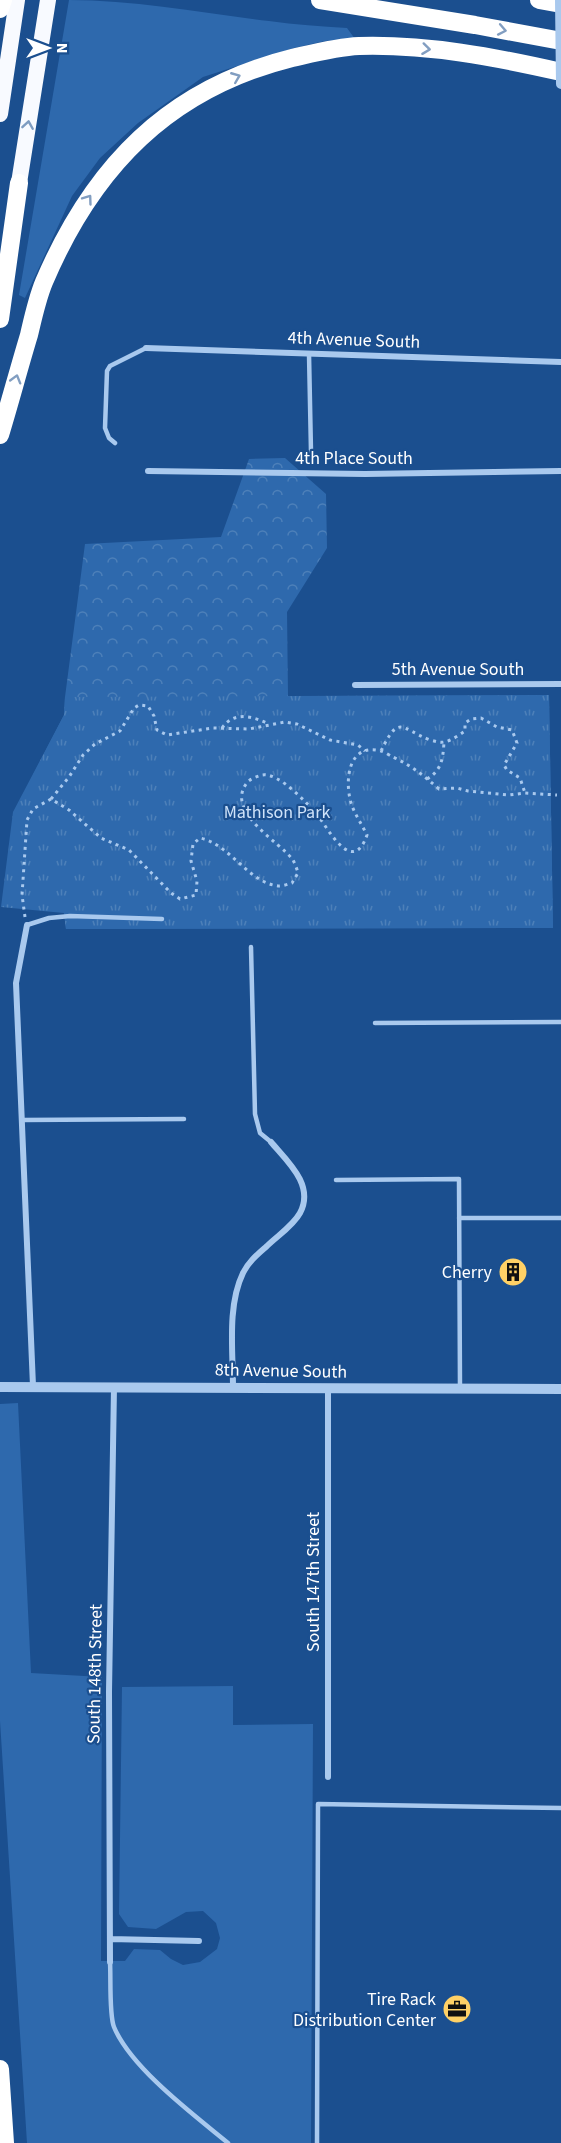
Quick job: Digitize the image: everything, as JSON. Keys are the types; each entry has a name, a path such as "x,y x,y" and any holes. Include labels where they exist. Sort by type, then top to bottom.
{"highway":[{"path":"0,9 3,0"},
{"path":"0,114 17,0"},
{"path":"0,319 48,0"},
{"path":"320,0 561,41"},
{"path":"539,0 560,2"},
{"path":"0,435 43,285 77,215 112,166 147,130 182,104 222,82 266,65 323,51 358,46 413,48 501,58 561,72"},
{"path":"0,212 9,203 19,183"},
{"path":"0,2069 5,2143"}],"street":[{"path":"560,2 561,84"},
{"name":"4th Avenue South","path":"146,348 561,362"},
{"name":"4th Place South","path":"148,471 365,474 561,471"},
{"name":"5th Avenue South","path":"355,685 561,684"},
{"path":"27,925 16,983 33,1386"},
{"path":"233,1387 233,1321 236,1296 242,1276 249,1263 299,1214 304,1203 304,1191 296,1171 271,1142"},
{"name":"8th Avenue South","path":"0,1387 561,1389"},
{"name":"South 148th Street","path":"110,1962 109,1692 114,1387"},
{"name":"South 147th Street","path":"328,1388 328,1777"},
{"path":"110,1939 199,1941"}],"lane":[{"path":"115,443 109,438 105,428 107,371 110,366 146,348"},
{"path":"309,354 311,452"},
{"path":"27,925 48,918 70,916 162,919"},
{"path":"251,946 255,1114 260,1133 271,1142"},
{"path":"375,1023 561,1022"},
{"path":"22,1120 184,1119"},
{"path":"336,1180 459,1179 460,1389"},
{"path":"459,1218 561,1218"},
{"path":"317,2143 318,1804 561,1808"},
{"path":"110,1962 112,2025 121,2040 165,2091 228,2143"}],"path":[{"path":"27,925 22,896 27,820 33,809 51,799 83,755 95,744 120,731 134,708 139,705 148,706 154,716 157,730 161,733 173,734 222,728 249,729 285,722 297,724 330,740 358,745 365,751"},
{"path":"222,728 227,721 243,716 253,717 270,725"},
{"path":"381,751 390,732 398,727 404,726 418,735 437,742 444,742 465,731 465,723 481,717 497,727 512,730 517,743 504,765 507,770 520,778 525,793"},
{"path":"427,779 439,770 443,761 444,742"},
{"path":"51,799 69,810 100,838 129,850 171,893 180,899 196,896 197,881 191,861 193,844 200,838 219,846 245,869 266,881 280,886 292,883 298,873 294,861 255,825 244,805 243,794 246,784 254,777 266,774 277,778 296,793 339,845 348,851 356,851 363,846 367,835 351,804 349,782 350,764 359,753 365,751 381,751 414,767 439,789 457,788 509,795 525,793 557,795"}],"green space":[{"path":"69,0 144,5 288,24 347,28 355,39 325,41 294,48 203,77 138,123 100,158 72,196 25,298 19,295"},
{"name":"Mathison Park","path":"285,458 326,494 327,548 287,612 288,696 549,695 553,928 66,929 33,775 64,715 85,544 221,537 249,459"},
{"name":"Mathison Park","path":"549,695 553,928 66,929 64,913 1,907 13,812 64,715 65,697"},
{"path":"18,1403 31,1673 102,1677 101,1961 125,1961 134,1949 160,1950 183,1965 200,1962 217,1949 220,1938 216,1923 203,1911 186,1912 156,1929 128,1927 119,1914 122,1687 233,1686 233,1725 313,1724 311,2143 27,2143 0,1721 0,1404"}],"place":[{"name":"Cherry","path":"513,1272"},
{"name":"Tire Rack Distribution Center","path":"457,2009"}]}
